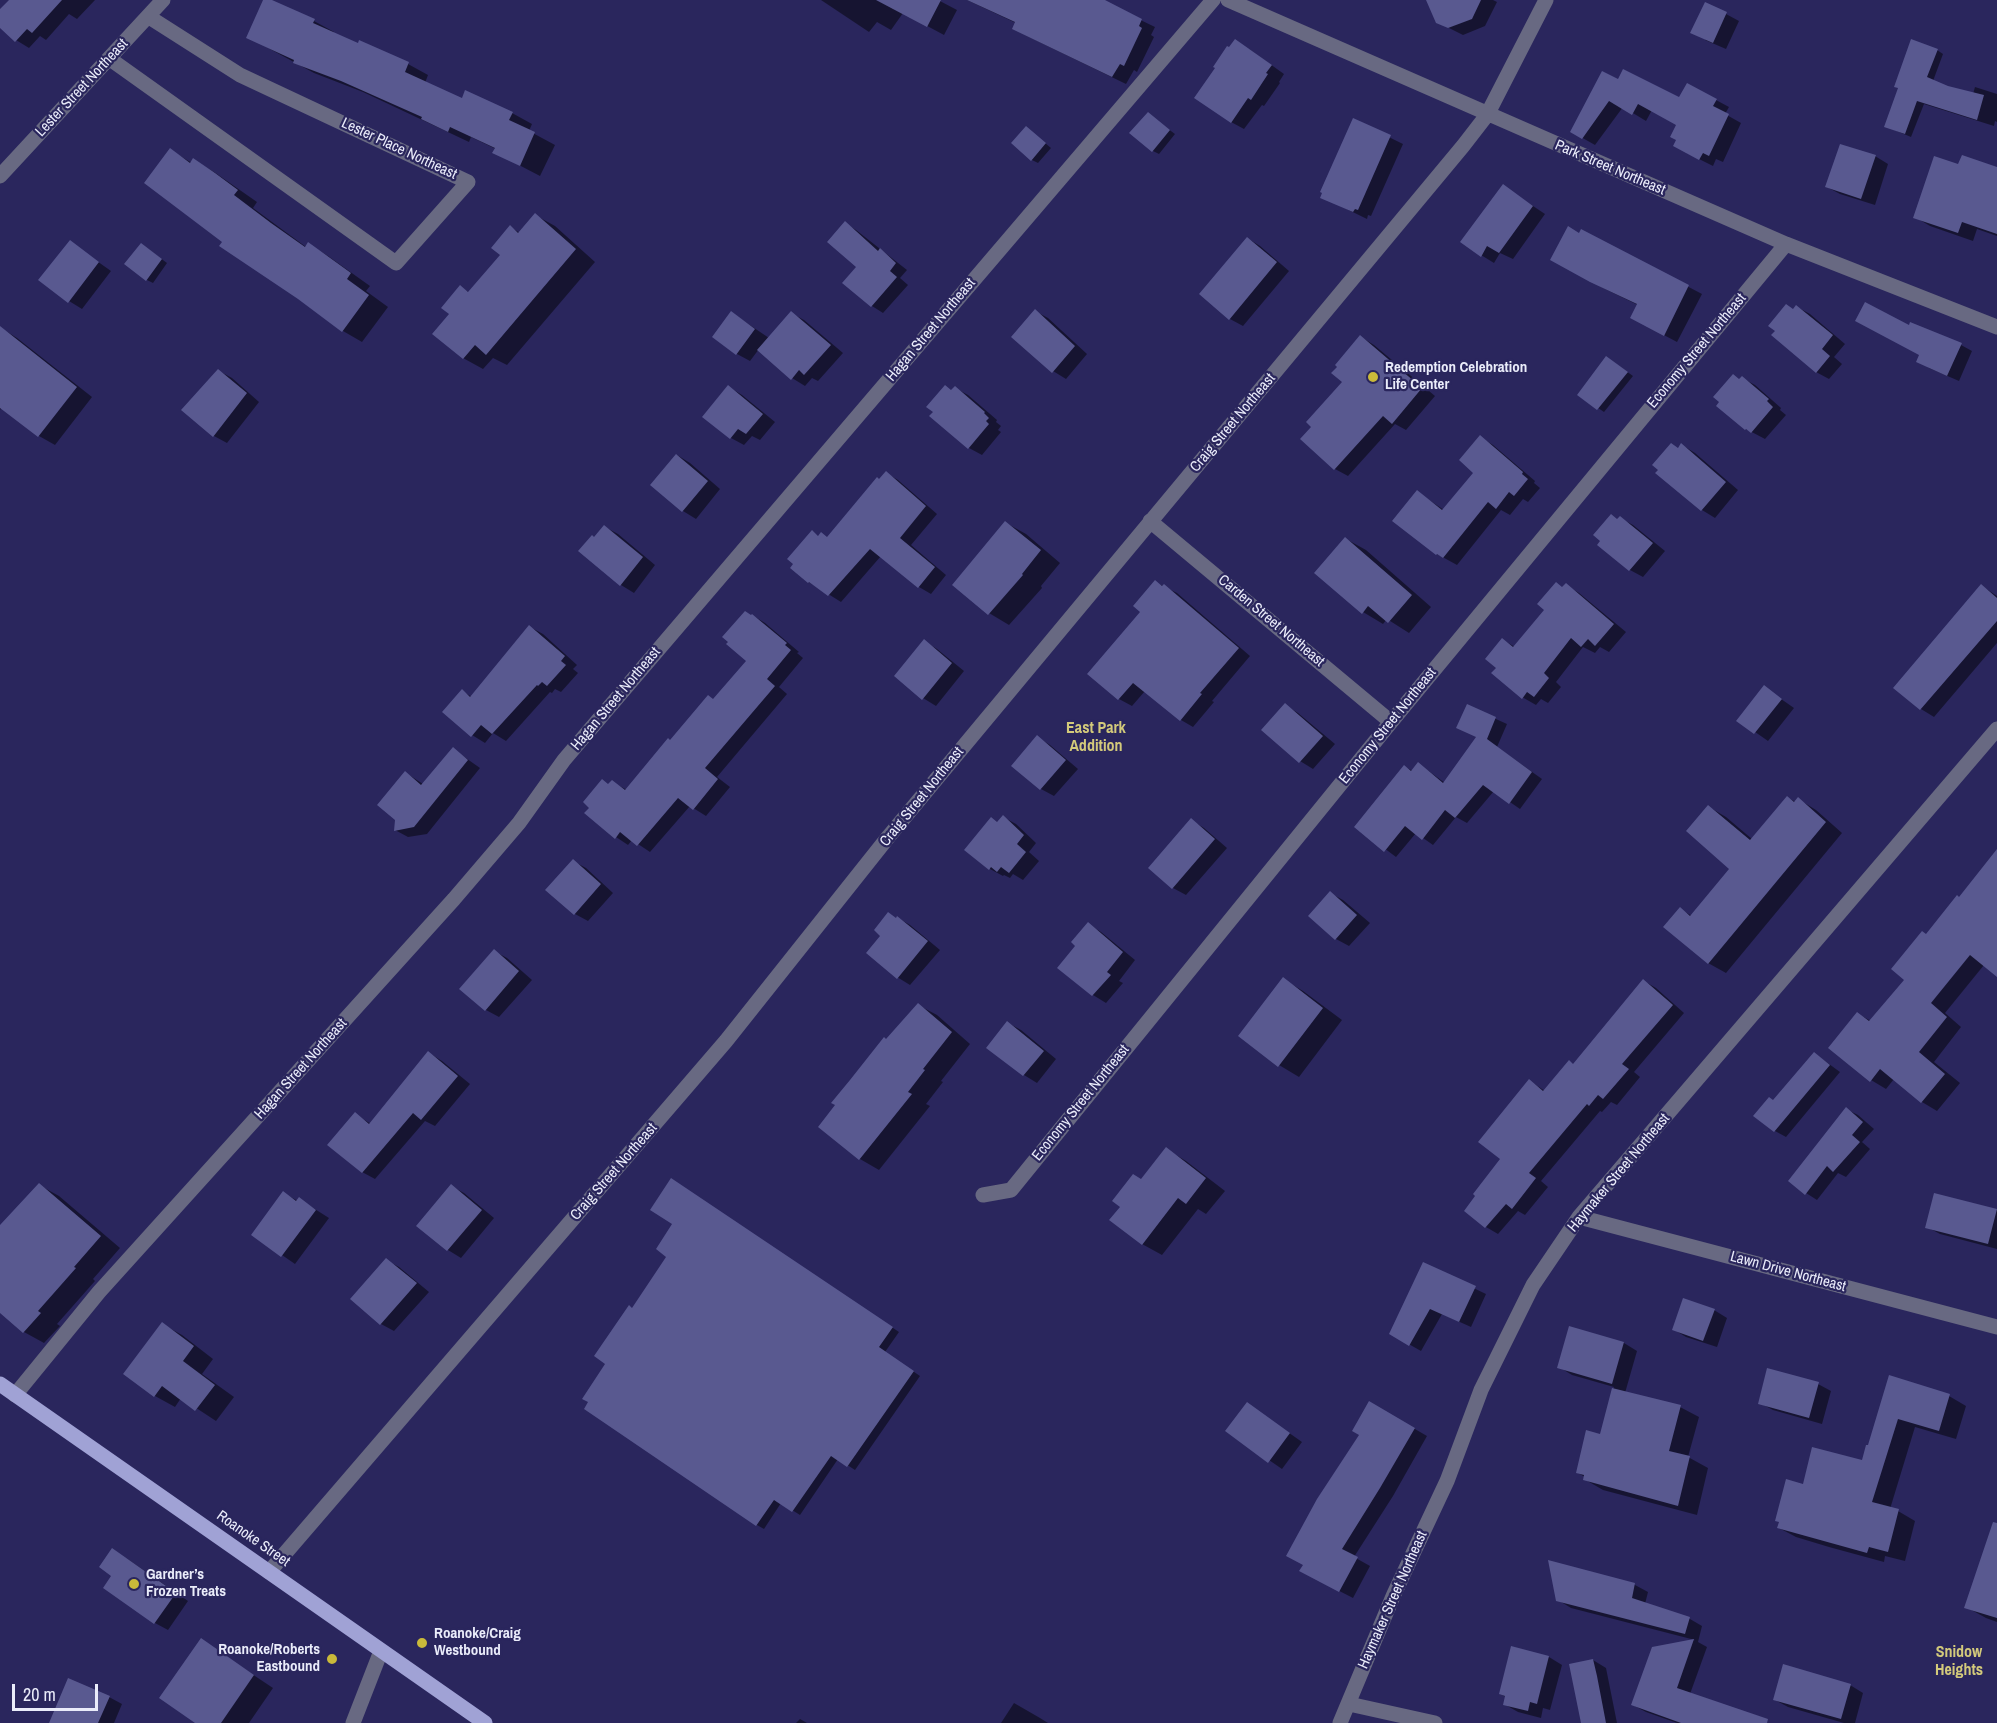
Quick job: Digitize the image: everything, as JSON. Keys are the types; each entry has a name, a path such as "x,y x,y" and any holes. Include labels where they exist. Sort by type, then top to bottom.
{"main road":[{"name":"Roanoke Street","path":"0,1384 485,1723"}],"street":[{"name":"Lester Street Northeast","path":"0,176 163,0"},
{"name":"Hagan Street Northeast","path":"15,1395 99,1292 454,900 519,823 564,760 1213,0"},
{"name":"Park Street Northeast","path":"1228,0 1486,115 1786,244 1997,327"},
{"name":"Craig Street Northeast","path":"269,1572 726,1041 890,836 1464,146 1486,115 1546,0"},
{"name":"Lester Place Northeast","path":"110,59 396,263 468,182 240,75 148,16"},
{"name":"Economy Street Northeast","path":"983,1195 1011,1190 1391,722 1786,244"},
{"name":"Carden Street Northeast","path":"1150,521 1391,722"},
{"name":"Haymaker Street Northeast","path":"1340,1723 1394,1594 1447,1481 1481,1390 1533,1285 1579,1217 1997,729"},
{"name":"Lawn Drive Northeast","path":"1579,1217 1997,1327"},
{"path":"352,1723 381,1651"},
{"path":"1349,1704 1435,1723"}],"building":[{"path":"9,0 62,0 32,33 27,29 15,42 0,28 0,9"},
{"path":"263,0 272,0 315,19 313,23 409,62 405,72 462,98 465,90 513,112 509,120 535,132 520,166 492,153 495,148 450,127 448,132 421,119 422,117 341,81 293,63 294,60 246,38"},
{"path":"876,0 941,0 927,27"},
{"path":"967,0 1105,0 1142,19 1139,26 1142,28 1124,66 1120,64 1112,77 1012,29 1015,22"},
{"path":"1426,0 1481,0 1472,19 1448,28 1436,23"},
{"path":"1705,2 1727,12 1713,43 1690,33"},
{"path":"1235,39 1272,65 1251,100 1248,98 1231,123 1194,98 1227,46 1229,47"},
{"path":"1911,39 1938,49 1927,77 1948,86 1984,95 1977,120 1917,101 1905,134 1884,127 1898,88 1894,87"},
{"path":"1623,69 1679,97 1687,83 1717,99 1713,106 1729,114 1709,156 1703,153 1699,160 1673,146 1676,140 1670,137 1676,125 1638,104 1632,115 1609,101 1582,139 1570,132 1602,71 1618,79"},
{"path":"1148,112 1170,130 1152,152 1129,133"},
{"path":"1353,118 1391,135 1358,210 1355,209 1353,212 1320,198 1322,193 1320,192"},
{"path":"1026,126 1046,143 1031,161 1011,143"},
{"path":"1840,144 1876,155 1861,199 1825,187"},
{"path":"170,148 190,163 193,158 215,173 238,190 234,195 271,223 305,247 308,242 351,273 347,279 369,295 342,332 298,299 219,246 222,242 144,183"},
{"path":"1962,155 1997,167 1997,234 1962,222 1958,233 1913,218 1934,156 1958,164"},
{"path":"1503,184 1533,206 1499,253 1487,246 1481,257 1460,242"},
{"path":"535,213 576,249 486,355 475,345 463,359 432,334 449,314 441,308 460,285 468,292 500,255 491,248 510,225 518,233"},
{"path":"845,221 878,251 880,248 896,263 890,271 897,277 871,307 842,283 856,267 827,242"},
{"path":"1568,226 1579,233 1581,229 1689,285 1664,336 1630,318 1637,304 1550,260"},
{"path":"1247,237 1277,262 1229,320 1199,294"},
{"path":"70,240 99,262 68,303 38,280"},
{"path":"141,243 162,259 146,281 124,264"},
{"path":"1865,302 1909,325 1910,322 1962,343 1947,376 1916,362 1919,355 1855,321"},
{"path":"1786,304 1793,309 1796,305 1833,335 1822,349 1830,356 1816,373 1771,335 1775,331 1768,326"},
{"path":"1035,309 1075,346 1052,373 1011,337"},
{"path":"731,311 755,329 736,355 712,337"},
{"path":"791,311 831,345 804,375 799,370 791,380 757,350"},
{"path":"0,326 77,387 38,437 0,408"},
{"path":"1360,335 1422,388 1392,424 1383,416 1334,470 1300,439 1311,427 1306,422 1342,382 1331,373"},
{"path":"1606,356 1628,372 1597,410 1577,395"},
{"path":"218,369 247,393 213,437 181,410"},
{"path":"1733,374 1739,379 1742,376 1769,399 1767,401 1773,407 1751,433 1716,406 1719,402 1713,397"},
{"path":"728,385 763,414 746,434 738,429 730,439 702,417"},
{"path":"945,385 951,390 955,386 989,418 986,421 989,424 968,449 929,416 933,412 926,407"},
{"path":"1480,435 1528,479 1514,496 1509,492 1496,509 1488,502 1443,558 1392,521 1417,490 1442,510 1473,473 1459,460"},
{"path":"1671,443 1678,448 1681,443 1726,482 1701,511 1655,473 1658,470 1652,465"},
{"path":"676,454 708,481 682,512 650,485"},
{"path":"886,471 926,506 900,538 935,567 918,588 870,549 828,596 790,568 793,564 787,559 812,530 818,536 821,532 827,537 877,477 879,479"},
{"path":"1611,514 1617,519 1620,516 1653,543 1629,571 1597,545 1600,541 1593,535"},
{"path":"1005,521 1041,550 1023,575 988,615 952,585"},
{"path":"604,525 643,557 620,586 578,551"},
{"path":"1345,537 1412,595 1388,623 1368,606 1362,614 1314,573"},
{"path":"1155,580 1162,586 1164,584 1239,648 1200,693 1202,694 1180,721 1133,683 1118,700 1087,674 1140,612 1133,606"},
{"path":"1556,582 1562,587 1566,583 1614,624 1595,646 1588,639 1581,647 1571,638 1544,673 1549,678 1534,697 1527,692 1522,699 1491,673 1496,668 1485,659 1502,638 1513,647 1544,610 1537,604"},
{"path":"1981,584 1997,598 1997,621 1920,710 1893,688"},
{"path":"745,611 752,614 787,643 785,645 791,650 767,679 775,686 705,768 718,779 693,810 678,798 637,846 620,832 615,839 584,813 589,808 583,802 602,779 608,784 612,780 625,790 668,738 670,740 708,695 713,699 746,661 726,644 728,642 722,637"},
{"path":"529,625 565,656 561,661 566,665 547,686 542,682 537,685 492,734 481,725 471,737 442,712 462,689 470,697"},
{"path":"924,639 952,663 922,700 894,676"},
{"path":"1764,685 1782,699 1754,734 1736,721"},
{"path":"1285,703 1323,736 1299,763 1261,730"},
{"path":"1467,704 1496,717 1487,739 1532,772 1509,804 1483,785 1455,818 1445,810 1422,840 1405,826 1384,852 1354,827 1404,765 1411,771 1418,762 1443,783 1476,737 1456,728"},
{"path":"1037,735 1066,760 1040,790 1011,766"},
{"path":"453,747 468,760 414,827 394,831 395,820 377,805 405,771 421,785"},
{"path":"1787,796 1794,802 1798,797 1826,822 1708,964 1663,927 1680,907 1690,916 1729,869 1686,831 1708,805 1750,840"},
{"path":"1003,815 1024,835 1017,844 1026,852 1009,873 1001,867 997,872 991,867 989,870 964,850 991,817 997,822"},
{"path":"1191,818 1215,839 1172,889 1148,868"},
{"path":"1997,849 1997,977 1970,955 1931,1003 1947,1017 1919,1052 1945,1074 1921,1103 1880,1069 1870,1082 1828,1048 1857,1012 1869,1021 1904,980 1891,969 1922,931 1926,934 1957,895 1959,897"},
{"path":"573,859 601,884 574,915 545,890"},
{"path":"1330,891 1357,915 1335,940 1308,916"},
{"path":"888,912 896,918 897,916 928,941 897,979 866,953 880,936 874,930"},
{"path":"1088,922 1123,952 1107,972 1111,975 1092,996 1057,968 1075,946 1071,942"},
{"path":"494,949 519,971 485,1011 459,989"},
{"path":"1283,977 1323,1008 1278,1067 1238,1036"},
{"path":"1643,979 1673,1005 1622,1064 1629,1069 1603,1099 1598,1095 1589,1106 1587,1104 1529,1173 1536,1178 1512,1209 1506,1204 1485,1228 1464,1211 1475,1196 1473,1194 1500,1159 1478,1142 1529,1079 1543,1091 1569,1060 1573,1064"},
{"path":"918,1003 952,1032 908,1092 912,1094 859,1160 818,1127 835,1105 831,1103 884,1037 886,1039"},
{"path":"1007,1021 1044,1051 1023,1076 986,1048"},
{"path":"428,1051 458,1076 421,1120 413,1113 362,1173 327,1145 355,1112 369,1124"},
{"path":"1814,1052 1830,1065 1774,1132 1753,1116 1769,1097 1773,1100"},
{"path":"1846,1107 1863,1122 1852,1135 1860,1142 1833,1172 1827,1166 1805,1195 1788,1181"},
{"path":"1166,1147 1206,1178 1186,1204 1178,1198 1142,1245 1109,1220 1120,1207 1112,1201 1133,1174 1141,1179"},
{"path":"671,1178 893,1327 879,1347 914,1371 847,1467 831,1456 792,1512 774,1500 756,1526 584,1409 588,1402 582,1399 605,1364 594,1356 629,1305 632,1308 666,1257 656,1249 672,1224 650,1210"},
{"path":"39,1183 101,1236 38,1311 41,1313 23,1333 0,1313 0,1225"},
{"path":"451,1184 482,1210 447,1251 416,1226"},
{"path":"283,1191 296,1201 299,1197 316,1210 281,1257 251,1235"},
{"path":"1934,1193 1997,1209 1988,1244 1925,1228"},
{"path":"386,1258 417,1283 380,1325 350,1299"},
{"path":"1423,1262 1476,1286 1459,1322 1430,1309 1409,1346 1389,1334"},
{"path":"1683,1298 1715,1309 1703,1341 1672,1330"},
{"path":"162,1322 194,1346 183,1361 215,1385 195,1411 162,1386 154,1397 123,1374"},
{"path":"1569,1326 1624,1342 1612,1384 1557,1368"},
{"path":"1767,1368 1819,1382 1809,1418 1758,1404"},
{"path":"1889,1375 1950,1394 1939,1431 1898,1419 1872,1502 1899,1509 1888,1552 1869,1547 1867,1553 1777,1528 1779,1522 1775,1521 1786,1479 1803,1484 1812,1447 1862,1460"},
{"path":"1612,1388 1681,1405 1669,1451 1690,1456 1678,1506 1583,1480 1584,1475 1576,1473 1586,1430 1600,1434"},
{"path":"1369,1401 1415,1428 1342,1549 1358,1557 1339,1592 1299,1571 1303,1565 1286,1556 1317,1499 1359,1435 1352,1431"},
{"path":"1247,1402 1290,1433 1268,1463 1225,1431"},
{"path":"1993,1522 1997,1523 1997,1618 1964,1608"},
{"name":"Gardner’s Frozen Treats","path":"112,1548 176,1593 154,1624 103,1588 111,1576 99,1567"},
{"path":"1548,1560 1635,1583 1632,1598 1690,1617 1685,1634 1556,1601"},
{"path":"201,1638 254,1675 221,1723 195,1723 159,1698"},
{"path":"1694,1639 1677,1688 1768,1719 1767,1723 1681,1723 1631,1705 1652,1647"},
{"path":"1511,1646 1549,1656 1537,1704 1530,1702 1528,1711 1503,1705 1505,1696 1499,1694"},
{"path":"1593,1659 1606,1723 1581,1723 1569,1664"},
{"path":"1783,1664 1851,1684 1841,1719 1773,1700"},
{"path":"68,1678 110,1696 98,1723 49,1723"}],"place":[{"name":"Redemption Celebration Life Center","path":"1373,377"},
{"name":"Gardner’s Frozen Treats","path":"134,1584"},
{"name":"Roanoke/Craig Westbound","path":"422,1643"},
{"name":"Roanoke/Roberts Eastbound","path":"332,1659"}],"district":[{"name":"East Park Addition","path":"1096,738"},
{"name":"Snidow Heights","path":"1959,1662"}]}
